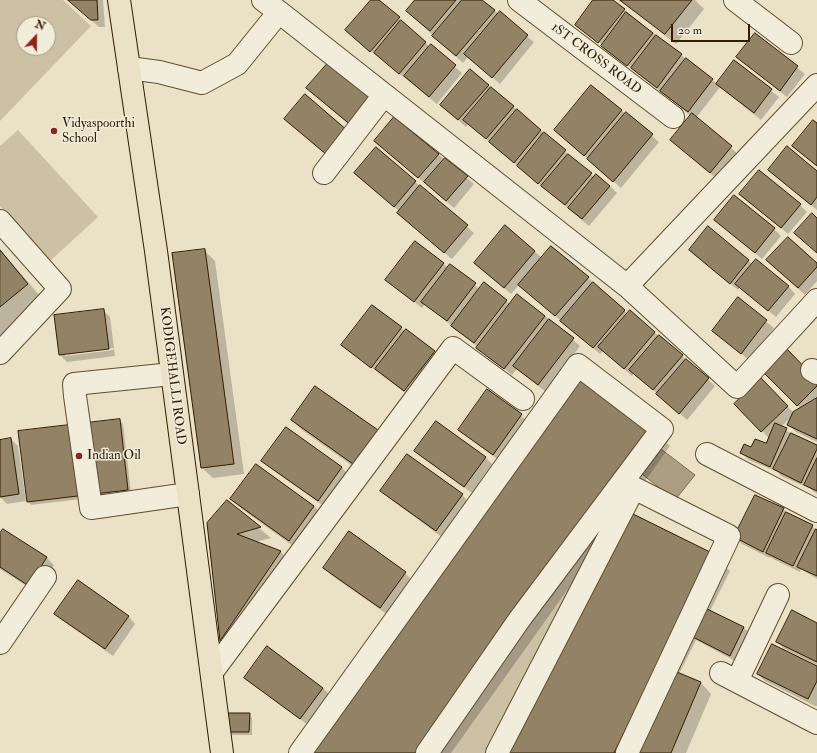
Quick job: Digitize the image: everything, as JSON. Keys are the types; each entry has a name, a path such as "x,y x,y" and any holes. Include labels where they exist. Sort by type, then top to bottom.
{"main road":[{"name":"KODIGEHALLI ROAD","path":"119,0 172,374 222,753"}],"street":[{"name":"1ST CROSS ROAD","path":"519,0 673,117"},
{"path":"735,0 791,43"},
{"path":"129,68 159,72 202,83 237,64 271,6 628,286 737,387 817,300"},
{"path":"628,286 817,85"},
{"path":"324,173 384,95"},
{"path":"0,221 60,289 0,353"},
{"path":"212,672 453,348 523,399"},
{"path":"300,753 578,365 662,429 520,620 427,753"},
{"path":"172,374 74,384 75,396 91,508 188,494"},
{"path":"706,454 817,511"},
{"path":"497,753 634,488 729,536 627,753"},
{"path":"0,643 45,578"},
{"path":"778,595 729,677 817,723"}],"shaded area":[{"path":"0,0 63,0 91,26 0,121"},
{"path":"18,130 98,217 50,261 0,206 0,146"},
{"path":"657,446 695,475 675,500 638,471"},
{"path":"631,485 490,753 438,753"}],"building":[{"path":"68,0 97,0 98,20 91,20"},
{"path":"371,0 379,0 400,17 370,52 345,30"},
{"path":"415,0 456,0 430,31 406,11"},
{"path":"462,0 482,0 495,10 456,56 432,36"},
{"path":"593,0 613,0 625,9 598,43 575,25"},
{"path":"620,0 692,0 665,34"},
{"path":"500,11 528,35 492,78 464,54"},
{"path":"626,12 653,33 627,66 601,46"},
{"path":"401,20 426,42 399,74 374,53"},
{"path":"755,33 798,66 780,91 736,57"},
{"path":"656,35 682,54 657,88 631,68"},
{"path":"431,44 456,65 429,97 404,76"},
{"path":"686,58 713,79 688,112 660,91"},
{"path":"734,60 772,89 754,113 716,84"},
{"path":"328,63 373,101 352,126 306,88"},
{"path":"470,69 489,85 458,120 440,105"},
{"path":"591,85 622,110 584,156 554,130"},
{"path":"491,87 514,106 486,139 463,120"},
{"path":"305,94 348,131 327,155 284,119"},
{"path":"517,109 541,130 514,163 489,142"},
{"path":"626,112 653,134 613,182 587,159"},
{"path":"692,113 732,146 710,173 670,140"},
{"path":"394,117 439,154 418,178 374,141"},
{"path":"813,120 817,123 817,166 792,146"},
{"path":"544,132 566,150 538,184 517,166"},
{"path":"787,146 817,171 817,197 811,205 768,170"},
{"path":"376,147 416,181 394,207 354,173"},
{"path":"568,154 592,173 565,205 541,186"},
{"path":"445,158 468,176 446,201 424,182"},
{"path":"759,170 801,204 781,228 739,194"},
{"path":"596,174 610,186 582,219 568,208"},
{"path":"420,185 468,225 444,253 397,213"},
{"path":"734,195 775,228 755,253 714,220"},
{"path":"812,213 817,218 817,253 794,233"},
{"path":"505,225 535,251 504,288 474,263"},
{"path":"708,226 749,260 730,284 689,250"},
{"path":"788,237 817,263 817,267 798,288 766,260"},
{"path":"415,241 444,263 414,302 385,280"},
{"path":"551,246 589,277 555,316 518,285"},
{"path":"205,249 234,464 201,468 172,253"},
{"path":"0,250 28,284 0,307"},
{"path":"756,259 789,286 768,311 735,284"},
{"path":"450,264 476,283 447,321 421,302"},
{"path":"484,282 507,300 474,343 451,326"},
{"path":"593,282 625,310 593,348 560,321"},
{"path":"517,294 545,316 504,369 476,348"},
{"path":"738,297 767,320 741,354 712,331"},
{"path":"372,305 402,327 371,368 341,345"},
{"path":"104,309 109,349 59,355 54,315"},
{"path":"630,310 655,332 624,369 598,347"},
{"path":"549,319 574,338 538,385 513,366"},
{"path":"406,329 435,351 404,391 375,369"},
{"path":"659,335 683,355 653,390 629,370"},
{"path":"785,347 817,380 817,386 797,406 761,370"},
{"path":"686,359 709,378 679,414 656,394"},
{"path":"577,374 653,428 421,753 306,753"},
{"path":"761,378 788,406 761,432 734,404"},
{"path":"315,386 378,430 353,464 291,420"},
{"path":"487,389 522,414 493,455 458,430"},
{"path":"817,398 817,439 787,425 793,412"},
{"path":"120,419 128,490 27,502 18,431"},
{"path":"436,421 486,457 464,487 414,451"},
{"path":"775,423 787,428 770,467 740,453 744,444 751,447 755,439 766,443"},
{"path":"286,427 342,467 318,501 261,461"},
{"path":"791,433 817,445 817,449 801,483 773,469"},
{"path":"11,438 19,494 0,497 0,440"},
{"path":"407,454 463,494 436,531 380,491"},
{"path":"817,458 817,491 804,485"},
{"path":"256,464 314,506 289,541 230,499"},
{"path":"755,495 784,508 763,552 734,537"},
{"path":"227,500 261,527 237,534 281,551 220,641 207,523"},
{"path":"627,511 712,553 614,753 509,753"},
{"path":"786,512 813,525 793,566 766,553"},
{"path":"3,529 47,557 29,586 0,567 0,533"},
{"path":"816,529 817,530 817,576 797,567"},
{"path":"349,531 406,572 380,608 323,568"},
{"path":"78,580 129,616 105,649 54,614"},
{"path":"703,607 744,627 730,656 689,635"},
{"path":"792,610 817,623 817,662 776,642"},
{"path":"772,644 817,666 817,681 808,699 757,674"},
{"path":"267,646 323,688 300,719 244,678"},
{"path":"672,670 701,682 671,753 636,753"},
{"path":"227,713 250,713 249,732 227,732"}],"place":[{"name":"Vidyaspoorthi School","path":"54,131"},
{"name":"Indian Oil","path":"79,456"}]}
